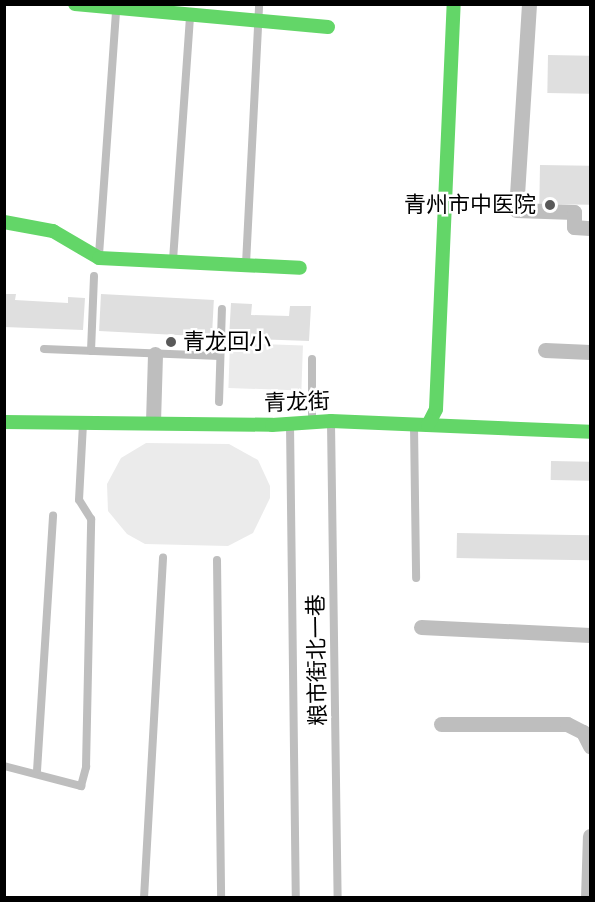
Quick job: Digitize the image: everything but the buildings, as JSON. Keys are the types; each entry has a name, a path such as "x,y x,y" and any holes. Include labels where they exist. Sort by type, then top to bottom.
{"street":[{"path":"75,4 116,12 142,9 190,11 257,22 328,27"},
{"path":"421,424 436,409 454,4"},
{"path":"530,4 516,210 574,212 574,227 591,228"},
{"path":"4,222 53,231 99,258 300,268"},
{"path":"545,350 591,352"},
{"path":"153,422 154,354"},
{"name":"青龙街","path":"4,422 290,423 331,421 591,432"},
{"path":"420,627 591,635"},
{"path":"441,724 567,724 583,732 591,746"},
{"path":"588,897 591,836"}],"lane":[{"path":"246,266 257,22 260,4"},
{"path":"173,262 190,11"},
{"path":"99,258 116,12"},
{"path":"91,351 94,276"},
{"path":"219,402 222,309"},
{"path":"44,349 220,356"},
{"path":"312,359 312,422"},
{"name":"粮市街北一巷","path":"331,421 338,897"},
{"path":"4,766 37,771 81,786 86,767 91,519 79,500 83,423"},
{"path":"290,423 296,897"},
{"path":"416,578 421,424"},
{"path":"37,771 53,516"},
{"path":"144,897 163,558"},
{"path":"217,560 221,897"}],"shaded area":[{"path":"230,343 303,346 301,391 228,388"},
{"path":"146,443 229,444 258,460 270,486 270,498 253,533 228,546 145,544 127,534 108,511 107,484 121,458"}],"traffic: fast":[{"path":"75,4 328,27"},
{"path":"428,425 436,409 454,4"},
{"path":"4,222 53,231 99,258 300,268"},
{"path":"4,422 272,425 331,421 590,432"}],"place":[{"name":"青州市中医院","path":"550,205"},
{"name":"青龙回小","path":"171,342"}]}
